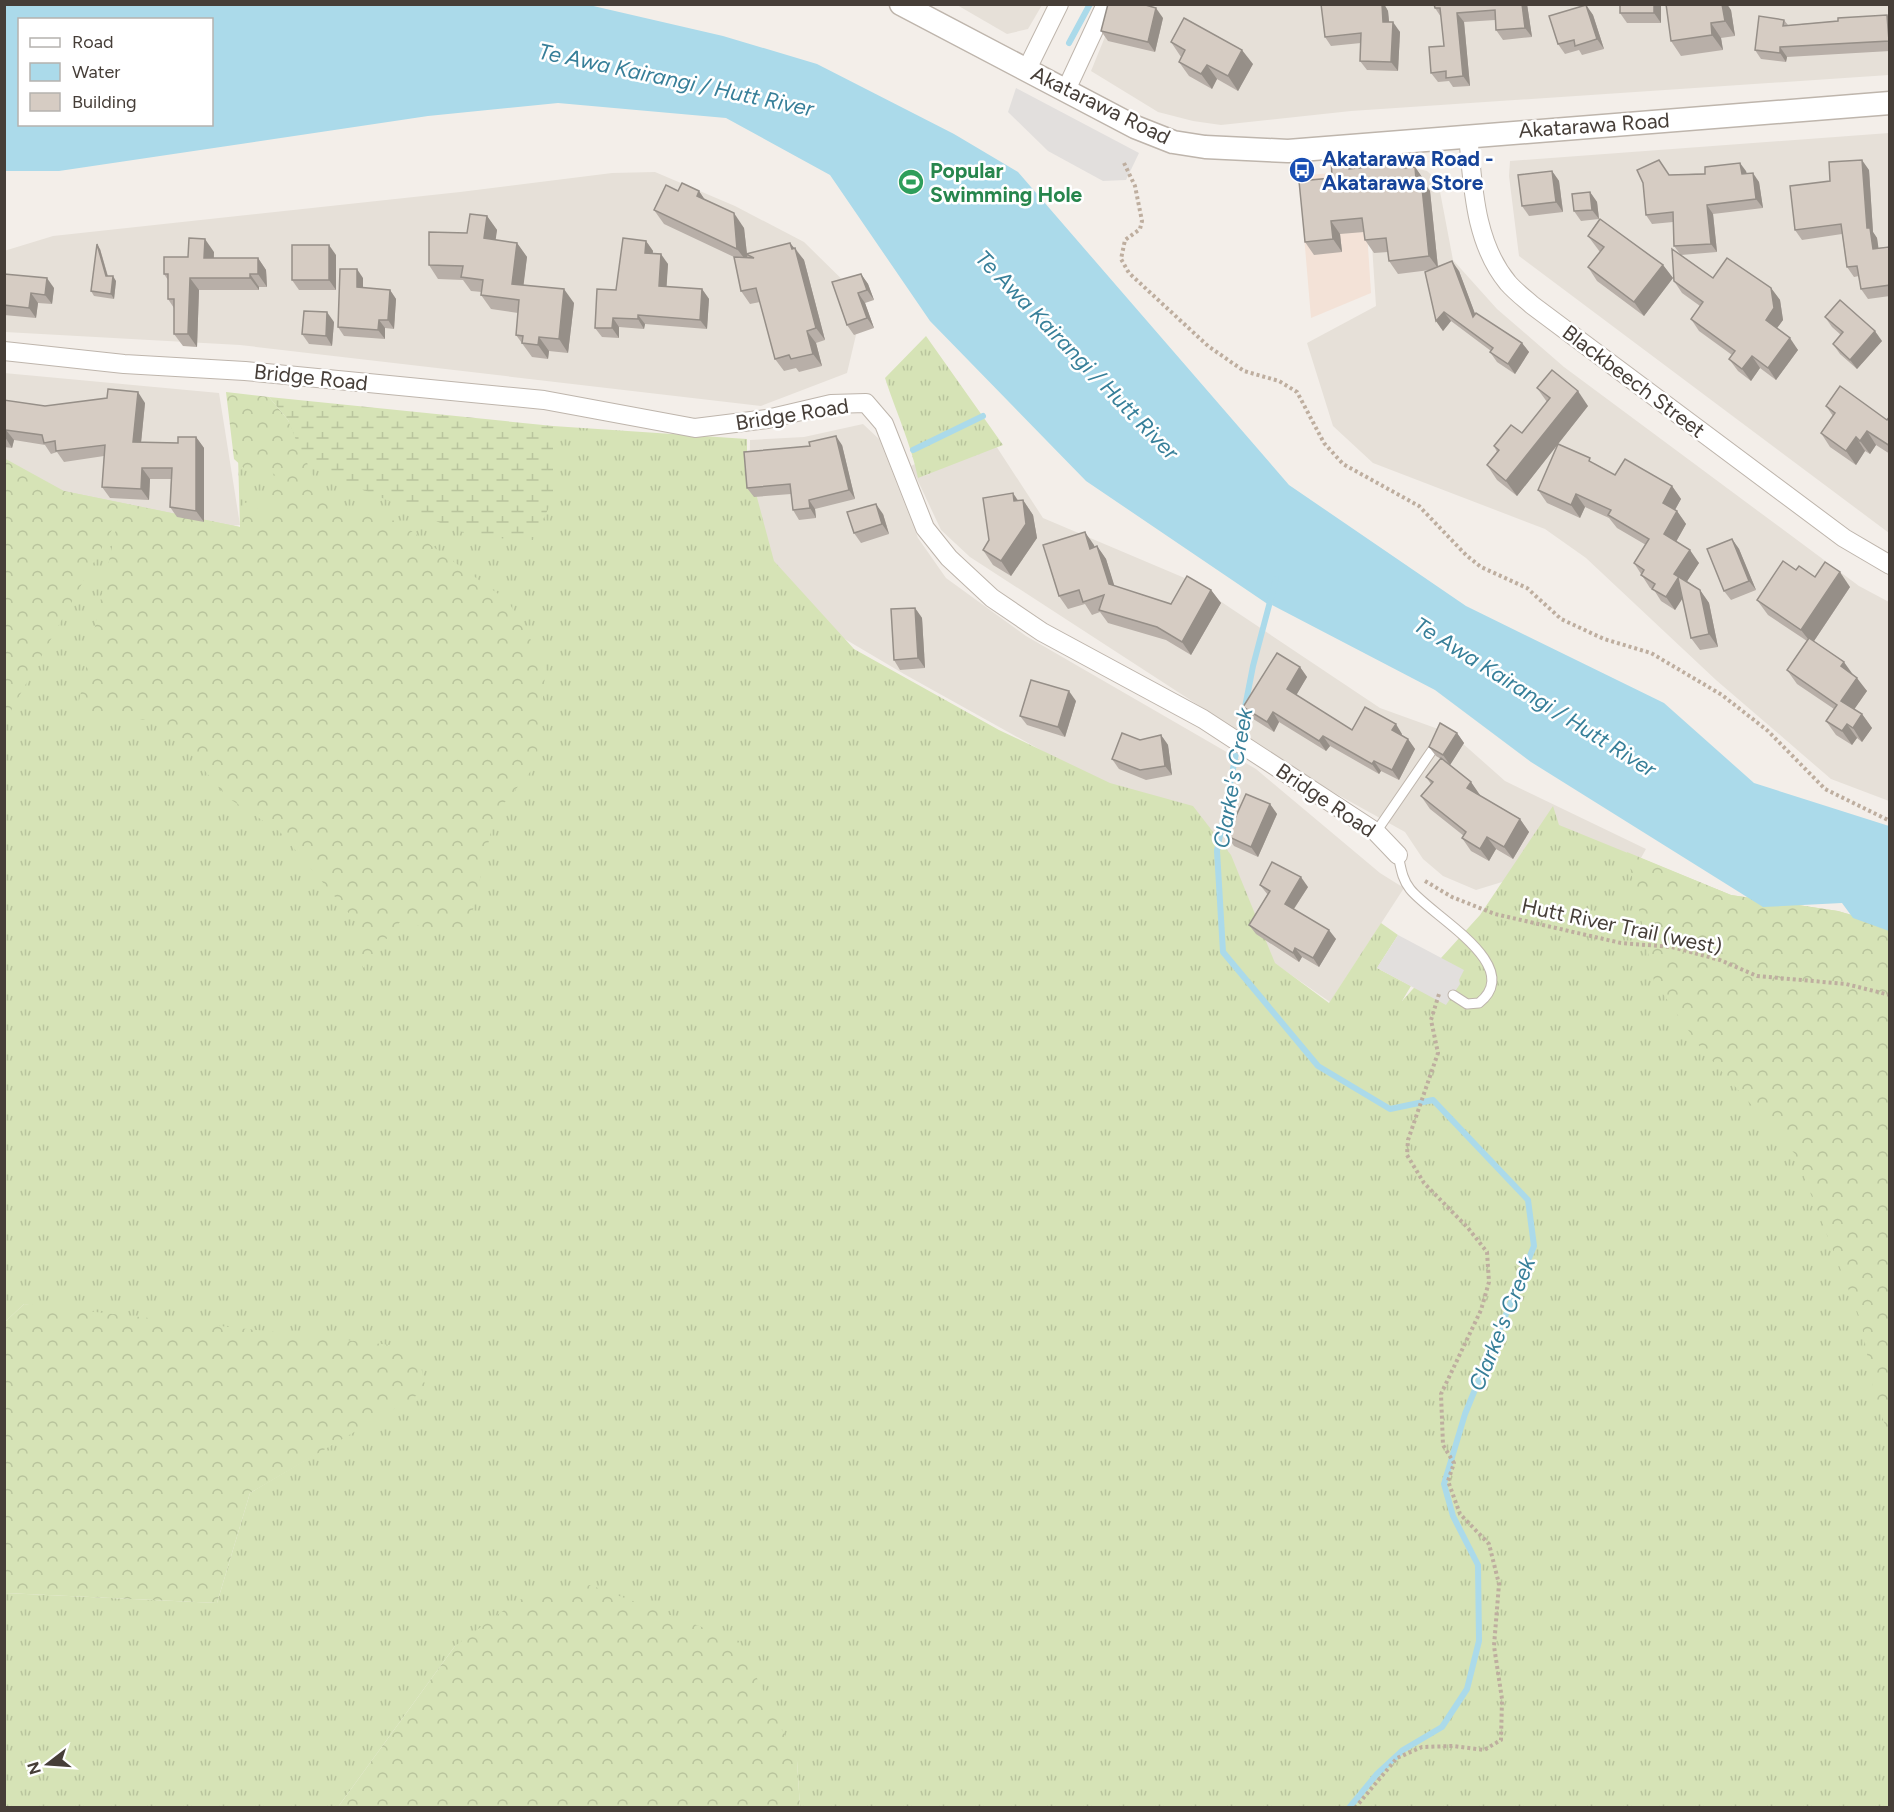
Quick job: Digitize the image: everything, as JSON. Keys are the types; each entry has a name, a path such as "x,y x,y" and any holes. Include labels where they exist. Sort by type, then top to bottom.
{"street":[{"name":"Akatarawa Road","path":"901,4 1135,127 1173,142 1205,147 1288,151 1890,103"},
{"path":"1027,69 1059,4"},
{"path":"1066,90 1106,4"},
{"name":"Blackbeech Street","path":"1468,135 1478,214 1485,241 1508,283 1532,305 1844,538 1890,565"},
{"name":"Bridge Road","path":"4,351 124,364 245,370 544,400 695,428 767,419 831,404 867,403 884,424 925,528 949,558 992,598 1042,632 1203,719 1376,832 1398,855"}],"lane":[{"path":"1376,832 1433,749"},
{"path":"1398,855 1402,877 1411,891 1460,932 1482,955 1492,971 1491,989 1479,1003 1467,1004 1453,995"}],"path":[{"path":"1124,163 1135,186 1142,221 1140,229 1125,240 1121,259 1129,273 1208,346 1244,371 1279,381 1298,392 1324,443 1343,464 1419,506 1466,555 1481,567 1527,588 1561,619 1604,639 1651,652 1722,695 1768,731 1825,789 1890,821"},
{"name":"Hutt River Trail (west)","path":"1398,855 1437,890 1495,914 1622,942 1672,947 1720,960 1758,976 1846,984 1890,996"},
{"path":"1355,1808 1397,1758 1405,1754 1422,1747 1453,1746 1484,1750 1501,1740 1502,1699 1494,1646 1499,1584 1489,1544 1460,1514 1448,1481 1451,1460 1443,1445 1442,1394 1481,1310 1489,1282 1487,1252 1468,1228 1424,1183 1407,1155 1408,1140 1438,1053 1431,1020 1436,1000"}],"shaded area":[{"path":"957,5 1042,5 1028,29 1007,34"},
{"path":"1118,5 1889,5 1889,75 1351,111 1221,125 1158,112 1091,71"},
{"path":"1016,88 1139,153 1126,180 1103,181 1048,151 1008,112"},
{"path":"1889,133 1889,533 1519,256 1509,176 1510,161"},
{"path":"1410,167 1427,171 1438,181 1453,260 1497,309 1564,367 1859,586 1889,602 1889,801 1831,779 1716,680 1586,558 1545,529 1373,463 1333,426 1307,343 1376,306 1367,169"},
{"path":"1363,170 1371,293 1311,318 1299,176"},
{"path":"655,172 735,206 804,242 864,301 847,373 761,406 240,345 5,332 4,251 53,236 460,192 612,173"},
{"path":"4,373 219,393 240,525 216,528 5,491"},
{"path":"863,424 879,439 918,538 946,578 1026,636 1256,769 1380,873 1404,888 1330,1002 1244,942 1091,778 904,674 789,606 749,509 750,440 804,437"},
{"path":"985,429 1043,518 1187,579 1380,708 1452,734 1505,781 1646,849 1615,904 1515,878 1476,890 1443,876 1423,859 1405,832 1268,756 1258,744 970,557 941,530 911,466"},
{"path":"1398,935 1464,970 1459,980 1460,984 1446,1005 1377,968"}],"green space":[{"path":"926,336 1003,445 918,478 885,378"},
{"path":"226,392 269,397 288,420 325,503 399,522 508,601 546,666 536,765 495,814 467,936 400,922 363,968 358,924 280,832 227,797 163,721 76,715 118,519 8,716 5,716 4,458 64,491 240,527 244,502 273,517 269,494 279,478 262,465 245,469 234,459"},
{"path":"269,397 553,426 553,499 533,540 473,537 338,479 304,460 288,420"},
{"path":"237,419 552,437 553,426 747,439 747,474 751,475 774,561 854,649 999,730 1110,783 1193,806 1231,855 1275,963 1329,1003 1381,923 1398,935 1377,968 1411,986 1402,1001 1480,915 1553,806 1559,825 1731,895 1838,911 1889,926 1889,1807 800,1807 797,1761 455,1646 338,1807 5,1807 5,1593 217,1603 250,1493 425,1389 24,1304 5,1322 5,479 240,527"},
{"path":"1627,852 1731,895 1838,911 1889,926 1889,1436 1875,1397 1861,1321 1795,1154 1700,1047 1654,981"},
{"path":"24,1304 417,1348 426,1390 250,1493 217,1603 5,1593 5,1322"},
{"path":"590,1585 739,1641 797,1761 800,1807 338,1807 455,1646 518,1600"}],"water":[{"name":"Te Awa Kairangi / Hutt River","path":"4,5 589,5 723,36 817,64 954,134 1018,172 1289,485 1466,606 1664,703 1754,783 1889,826 1889,931 1853,918 1842,903 1763,907 1531,762 1435,690 1272,605 1275,577 1269,605 1086,481 930,321 830,175 726,118 558,103 428,116 59,171 5,171"}],"building":[{"path":"1108,4 1142,4 1156,8 1148,42 1101,31"},
{"path":"1321,4 1382,4 1383,22 1393,22 1391,62 1360,61 1361,33 1325,37"},
{"path":"1434,4 1522,4 1525,28 1496,30 1495,10 1457,13 1463,76 1446,78 1446,71 1431,73 1429,47 1444,46 1440,8 1435,8"},
{"path":"1620,4 1654,4 1654,13 1620,13"},
{"path":"1666,4 1722,4 1725,21 1711,23 1712,35 1671,41"},
{"path":"1586,5 1597,39 1575,46 1574,40 1558,44 1549,16"},
{"path":"1887,15 1889,41 1780,47 1780,53 1755,50 1759,16 1784,20 1783,26 1838,21 1838,18"},
{"path":"1184,18 1242,50 1228,76 1207,65 1201,74 1179,62 1185,50 1171,42"},
{"path":"1347,156 1349,169 1404,163 1404,168 1415,167 1416,179 1421,178 1429,256 1389,261 1386,238 1365,240 1362,218 1331,221 1333,239 1305,242 1299,181 1332,178 1331,157"},
{"path":"1659,160 1669,175 1705,174 1705,167 1740,163 1742,174 1753,173 1756,199 1707,205 1711,244 1674,246 1673,212 1646,215 1643,183 1637,170"},
{"path":"1862,160 1867,228 1870,228 1873,249 1889,247 1890,285 1861,289 1857,266 1847,267 1841,224 1795,230 1790,186 1830,181 1829,162"},
{"path":"1552,171 1556,202 1522,206 1518,175"},
{"path":"682,183 699,191 697,196 734,213 737,249 654,210 666,185 678,191"},
{"path":"1590,192 1592,210 1574,211 1572,194"},
{"path":"470,214 487,216 484,238 517,243 512,284 564,289 559,339 539,337 538,345 522,343 523,336 516,335 519,300 481,295 483,280 461,277 463,266 429,265 429,232 467,233"},
{"path":"1600,219 1663,265 1634,302 1588,267 1604,247 1588,236"},
{"path":"189,238 205,239 204,258 258,258 258,274 250,274 250,278 190,278 188,334 174,334 174,299 168,299 168,274 164,274 164,257 188,257"},
{"path":"623,238 646,241 645,253 661,254 659,286 702,289 700,320 638,315 638,319 613,318 612,328 595,328 597,289 616,290"},
{"path":"790,243 792,249 795,248 816,328 807,331 813,354 791,359 789,355 775,359 756,288 741,291 734,257 754,258 746,254"},
{"path":"97,244 106,276 113,276 111,294 91,291"},
{"path":"292,245 329,245 329,280 292,280"},
{"path":"1672,249 1713,278 1727,258 1771,288 1774,308 1766,320 1790,338 1768,368 1752,356 1742,369 1729,359 1735,351 1691,319 1703,302 1674,281"},
{"path":"1452,261 1473,317 1476,313 1522,343 1508,364 1490,352 1493,348 1444,312 1436,321 1425,272"},
{"path":"340,269 357,269 357,287 390,290 388,320 379,320 378,330 338,327"},
{"path":"4,274 47,278 45,295 31,293 29,308 4,305"},
{"path":"861,274 867,290 858,293 867,318 847,325 832,282"},
{"path":"1840,300 1875,331 1850,360 1833,344 1843,332 1825,317"},
{"path":"304,311 327,312 326,336 302,334"},
{"path":"1552,370 1578,391 1506,481 1487,465 1499,450 1494,446 1511,425 1522,433 1550,398 1537,388"},
{"path":"1840,386 1887,420 1890,416 1890,446 1867,431 1860,441 1856,437 1846,451 1821,433 1835,413 1826,406"},
{"path":"108,389 138,392 133,442 178,443 178,437 196,437 196,511 170,507 172,468 142,468 141,489 102,487 105,445 56,451 55,441 44,443 42,435 6,430 4,437 4,400 45,406 107,398"},
{"path":"836,436 849,490 809,500 810,508 793,510 790,484 747,488 744,452 810,446 809,442"},
{"path":"1558,444 1590,458 1589,461 1615,475 1625,459 1672,486 1663,503 1677,511 1664,534 1690,550 1674,574 1700,590 1709,634 1691,638 1678,578 1666,597 1652,589 1655,584 1641,575 1644,570 1634,563 1649,539 1608,515 1611,510 1576,494 1571,505 1538,490"},
{"path":"1013,493 1014,501 1023,500 1026,524 1001,561 983,550 989,540 983,498"},
{"path":"876,504 882,524 854,533 847,512"},
{"path":"1085,532 1090,549 1097,546 1109,584 1171,604 1187,576 1211,590 1182,642 1157,627 1099,610 1104,595 1083,602 1079,590 1059,596 1043,545"},
{"path":"1732,539 1749,581 1724,591 1707,549"},
{"path":"1783,561 1796,570 1799,566 1815,577 1825,562 1840,572 1801,630 1757,600"},
{"path":"915,608 918,658 894,660 891,609"},
{"path":"1809,638 1844,662 1841,666 1857,678 1841,701 1862,714 1853,728 1847,724 1842,731 1826,721 1837,705 1787,670"},
{"path":"1277,653 1300,667 1287,689 1352,730 1365,707 1396,724 1392,730 1408,739 1392,770 1374,761 1372,764 1323,736 1319,741 1273,712 1267,722 1243,707"},
{"path":"1031,680 1069,691 1058,727 1020,716"},
{"path":"1440,723 1457,733 1443,755 1429,747"},
{"path":"1122,733 1140,740 1161,735 1165,766 1140,770 1112,759"},
{"path":"1441,758 1471,782 1467,788 1520,819 1504,847 1487,837 1480,849 1462,838 1466,832 1421,796 1433,782 1426,777"},
{"path":"1246,794 1270,804 1251,847 1227,836"},
{"path":"1272,862 1301,877 1285,904 1329,930 1313,958 1295,948 1293,953 1249,925 1270,891 1260,885"}],"waterway":[{"path":"1069,43 1090,4"},
{"path":"913,450 983,416"},
{"name":"Clarke's Creek","path":"1276,579 1253,666 1217,851 1223,952 1318,1066 1390,1109 1433,1100 1528,1200 1534,1246 1465,1414 1444,1484 1453,1516 1478,1565 1479,1641 1467,1689 1442,1727 1403,1750 1377,1774 1349,1808"}],"place":[{"name":"Akatarawa Road - Akatarawa Store","path":"1302,170"},
{"name":"Popular Swimming Hole","path":"911,182"}]}
